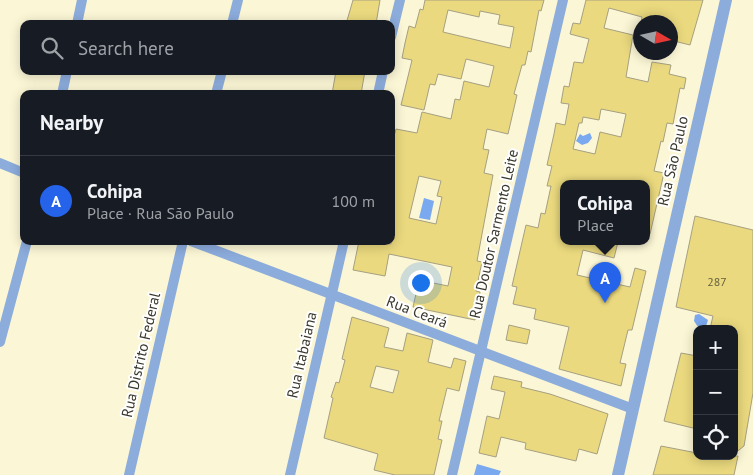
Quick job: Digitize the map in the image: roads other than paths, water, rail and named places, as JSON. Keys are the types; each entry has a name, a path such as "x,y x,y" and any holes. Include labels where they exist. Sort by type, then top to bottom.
{"street":[{"path":"78,20 82,0"},
{"path":"233,20 238,0"},
{"path":"395,21 400,0"},
{"name":"Rua Doutor Sarmento Leite","path":"452,475 482,354 563,0"},
{"name":"Rua São Paulo","path":"618,475 726,0"},
{"path":"63,90 66,75"},
{"path":"217,90 221,75"},
{"path":"379,90 382,75"},
{"path":"0,164 20,172"},
{"path":"0,342 25,245"},
{"name":"Rua Distrito Federal","path":"129,475 182,245"},
{"name":"Rua Ceará","path":"201,245 482,354 633,409"},
{"name":"Rua Itabaiana","path":"290,475 343,245"}],"water":[{"path":"590,133 592,138 588,143 582,145 576,141 580,134 583,136"},
{"path":"424,198 434,201 430,220 419,218"},
{"path":"699,314 708,320 706,325 697,325 694,321 695,315"},
{"path":"477,464 501,471 499,475 474,475"}],"place":[{"name":"Cohipa","path":"605,303"}]}
